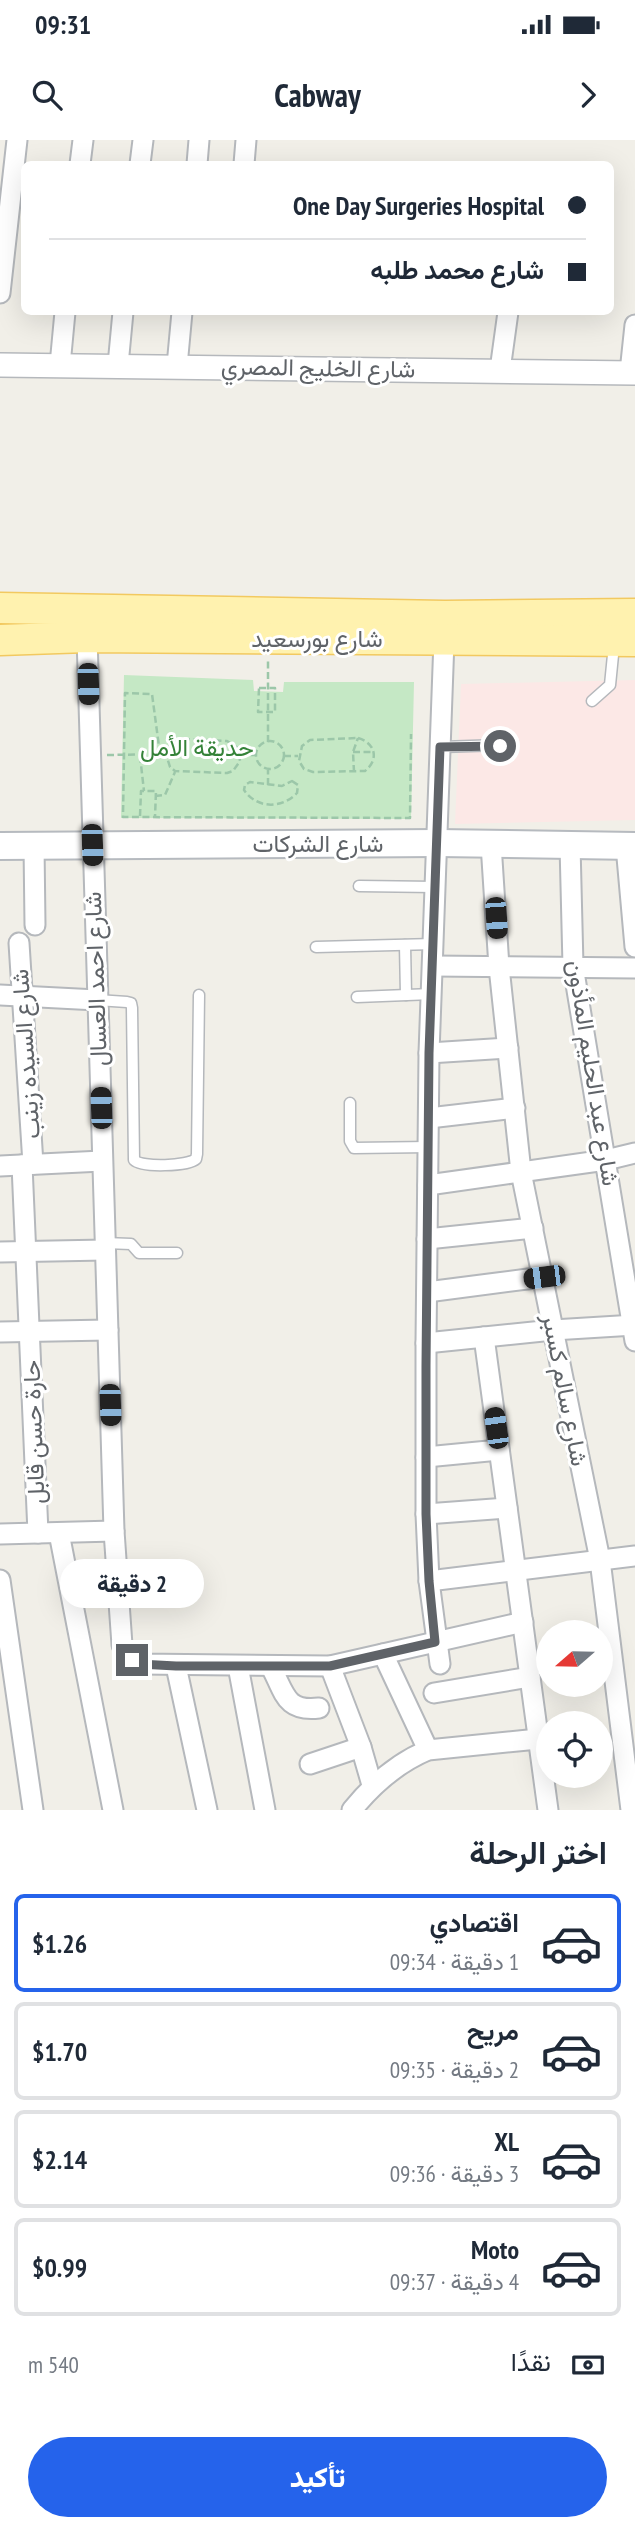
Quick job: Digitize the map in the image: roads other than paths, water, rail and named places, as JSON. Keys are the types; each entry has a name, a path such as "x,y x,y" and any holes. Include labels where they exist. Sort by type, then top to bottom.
{"main road":[{"name":"شارع بورسعيد","path":"0,608 445,616 635,614"},
{"name":"شارع بورسعيد","path":"0,640 87,637 625,641"},
{"name":"شارع الشركات","path":"0,846 631,846"}],"street":[{"path":"0,293 17,140"},
{"path":"80,161 83,140"},
{"path":"140,161 143,140"},
{"path":"197,161 199,140"},
{"path":"244,161 246,140"},
{"path":"60,365 65,315"},
{"path":"118,365 123,315"},
{"path":"177,366 182,315"},
{"path":"500,370 508,315"},
{"path":"633,372 635,325"},
{"name":"شارع الخليج المصري","path":"0,365 633,372"},
{"name":"شارع احمد العسال","path":"87,637 114,1531 122,1645 132,1660 139,1664 330,1666 523,1622"},
{"path":"440,1664 429,1581 426,1514 426,1343 429,1053 444,640"},
{"name":"شارع سالم كسبر","path":"491,844 499,967 521,1172 600,1560 631,1810"},
{"path":"34,845 35,925"},
{"name":"شارع عبد الحليم المأذون","path":"570,845 573,967 634,1330"},
{"path":"631,846 635,947"},
{"name":"شارع السيده زينب","path":"19,943 27,1165 26,1252"},
{"path":"433,967 635,968"},
{"path":"0,995 97,1000"},
{"path":"429,1053 508,1048"},
{"path":"429,1118 515,1108"},
{"path":"428,1185 606,1160 635,1153"},
{"path":"0,1166 102,1161"},
{"path":"427,1239 533,1228"},
{"path":"0,1252 105,1247"},
{"name":"حارة حسن قابل","path":"26,1252 38,1533"},
{"path":"427,1292 544,1277"},
{"path":"0,1332 108,1330"},
{"path":"426,1343 553,1330 634,1330"},
{"path":"484,1337 536,1724"},
{"path":"426,1457 499,1450"},
{"path":"426,1514 507,1508"},
{"path":"0,1534 114,1531"},
{"path":"60,1532 113,1810"},
{"path":"429,1581 635,1556"},
{"path":"0,1580 33,1810"},
{"path":"383,1654 428,1750"},
{"path":"176,1666 207,1810"},
{"path":"238,1666 265,1810"},
{"path":"330,1666 361,1747 372,1785"},
{"path":"271,1667 291,1704 304,1710 319,1708"},
{"path":"433,1693 530,1677"},
{"path":"352,1810 372,1785 408,1760 428,1750 536,1739"},
{"path":"310,1764 361,1747"},
{"path":"545,1788 548,1810"}],"lane":[{"path":"592,701 610,685 625,641"},
{"path":"440,747 500,746"},
{"path":"359,886 436,887"},
{"path":"316,947 434,944"},
{"path":"405,945 405,995"},
{"path":"357,997 432,994"},
{"path":"97,1000 131,1003 134,1160 141,1165 188,1164 196,1160 197,1154 199,995"},
{"path":"350,1102 350,1141 355,1148 429,1147"},
{"path":"105,1247 131,1244 139,1253 177,1253"}],"park label":[{"name":"حديقة الأمل","path":"197,748"}]}
